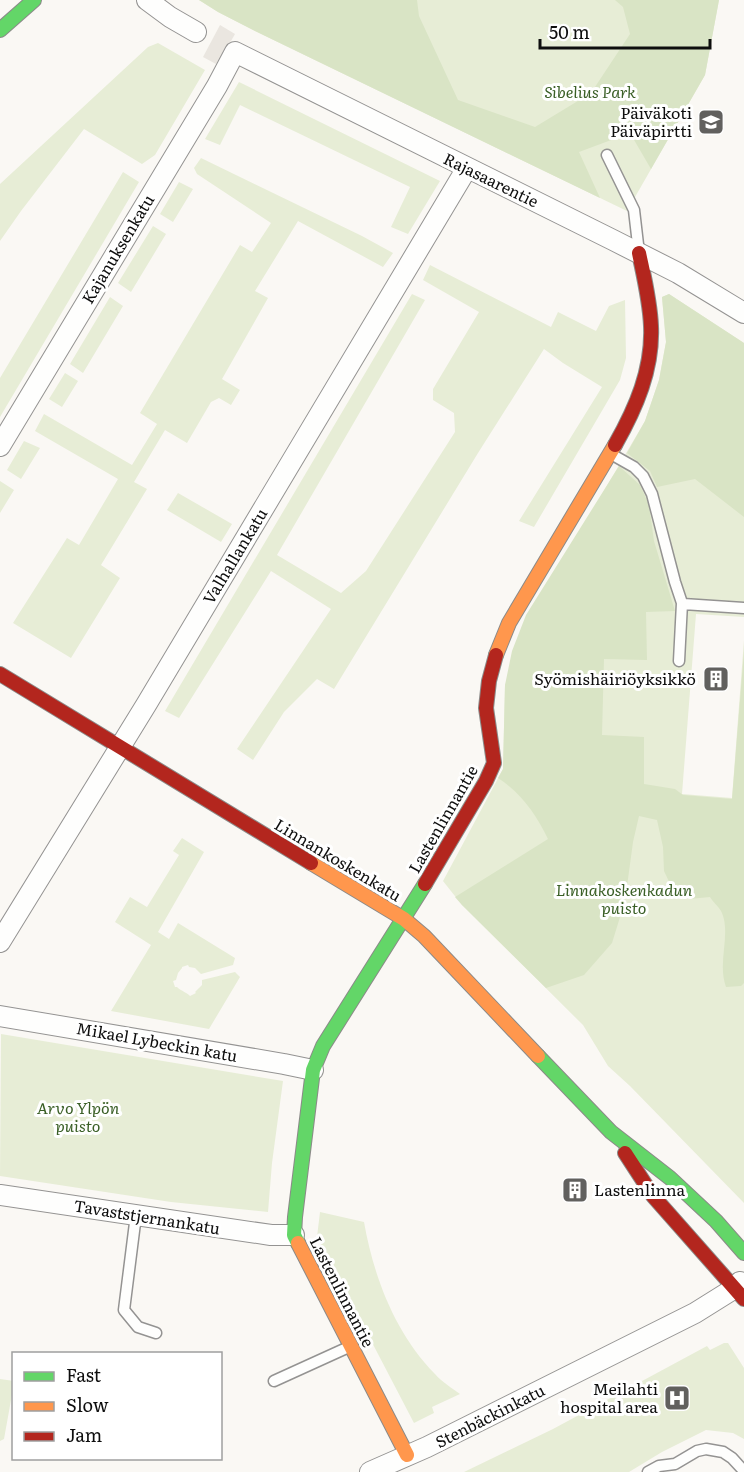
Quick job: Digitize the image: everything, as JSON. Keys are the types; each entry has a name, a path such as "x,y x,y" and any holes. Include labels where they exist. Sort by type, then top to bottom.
{"street":[{"path":"0,30 34,0"},
{"path":"147,0 196,32"},
{"name":"Rajasaarentie","path":"235,52 639,253 678,273 744,313"},
{"name":"Kajanuksenkatu","path":"0,446 217,86 235,52"},
{"name":"Valhallankatu","path":"0,942 120,747 467,168"},
{"name":"Lastenlinnantie","path":"407,1455 294,1235 313,1070 323,1046 404,919 486,781 494,763 486,708 489,681 497,653 509,623 610,453 633,410 645,381 652,325 639,253"},
{"name":"Linnankoskenkatu","path":"0,674 404,919 424,936 612,1132 670,1178 716,1221 744,1253"},
{"name":"Mikael Lybeckin katu","path":"0,1016 313,1070"},
{"name":"Linnankoskenkatu","path":"612,1132 653,1196 741,1289"},
{"name":"Tavaststjernankatu","path":"0,1195 271,1235 294,1235"},
{"name":"Stenbäckinkatu","path":"370,1472 427,1447 741,1289"}],"lane":[{"path":"607,155 634,210 639,253"},
{"path":"610,453 634,467 643,476 652,494 682,603 679,661"},
{"path":"682,603 744,608"},
{"path":"136,1215 124,1310 138,1327 156,1333"},
{"path":"274,1381 351,1346"},
{"path":"648,1472 659,1466 674,1468 697,1451 706,1449 723,1452 744,1471"}],"green space":[{"name":"Sibelius Park","path":"199,0 719,0 705,75 627,211 255,31"},
{"name":"Sibelius Park","path":"199,0 417,0 419,16 458,100 535,127 591,93 630,34 623,7 615,0 719,0 705,75 651,169 630,133 579,152 600,198 255,31"},
{"path":"158,43 205,70 155,155 142,164 84,129 0,241 0,184 148,47"},
{"path":"239,82 440,181 408,234 391,227 410,187 240,105 220,145 205,139"},
{"path":"201,158 393,253 383,267 298,221 255,291 268,298 222,379 240,390 231,405 219,398 211,402 187,443 165,430 134,482 147,489 101,565 120,578 71,658 13,623 67,538 79,545 118,479 35,431 44,414 132,465 157,424 140,413 240,245 252,252 271,223 197,174 194,168"},
{"path":"123,172 139,182 0,417 0,378"},
{"path":"179,182 193,189 173,222 160,214"},
{"path":"153,226 166,234 131,292 118,283"},
{"path":"430,265 551,327 558,312 596,331 609,306 625,300 626,358 620,380 534,527 519,521 602,387 544,349 334,689 317,679 284,712 253,760 237,749 331,609 271,571 179,718 165,711 412,294 425,300 277,555 341,593 366,571 455,432 454,413 433,400 433,389 479,312 423,280"},
{"name":"Linnakoskenkadun puisto","path":"669,294 744,343 744,617 696,614 682,794 732,798 744,640 744,1203 608,1066 583,1025 462,905 443,881 503,769 505,685 605,489 645,421 659,380 666,342 662,297"},
{"path":"669,294 744,343 744,517 695,479 657,487 650,471 627,453 645,421 659,380 666,342 662,297"},
{"path":"110,297 123,306 83,373 70,364"},
{"path":"65,373 78,381 62,407 49,399"},
{"path":"24,441 40,448 21,479 7,470"},
{"path":"619,466 640,485 649,505 654,541 675,611 646,612 647,660 604,659 602,735 644,737 644,784 675,789 683,795 732,799 744,651 744,983 741,986 726,987 723,968 725,930 720,909 710,897 689,899 674,892 664,871 663,847 657,820 639,816 625,901 612,943 584,975 546,988 455,897 548,839 527,805 514,790 498,778 503,769 505,685 512,651 526,615"},
{"path":"0,481 14,490 0,513"},
{"path":"178,493 232,524 221,542 167,510"},
{"path":"182,838 204,852 158,932 169,939 178,923 235,958 233,965 201,974 188,965 182,967 176,980 173,981 175,987 190,996 196,993 202,985 202,980 235,972 240,977 209,1029 111,1011 151,945 115,922 130,897 147,907 179,855 173,851"},
{"name":"Arvo Ylpön puisto","path":"1,1034 283,1081 268,1212 171,1202 0,1176"},
{"path":"320,1212 364,1222 380,1284 408,1341 441,1380 460,1394 432,1407 434,1413 414,1423 317,1237"},
{"name":"Meilahti hospital area","path":"728,1343 744,1368 744,1439 733,1433 706,1430 629,1472 464,1472 553,1429 707,1346 710,1350"},
{"path":"0,1379 12,1381 12,1393 4,1439 0,1441"}],"shaded area":[{"path":"220,25 235,34 216,64 203,57"}],"traffic: fast":[{"path":"0,30 34,0"},
{"path":"298,1243 294,1235 295,1217 313,1070 323,1046 425,884"},
{"path":"538,1056 611,1132 670,1178 716,1221 744,1253"}],"traffic: slow":[{"path":"496,655 509,623 615,445"},
{"path":"311,863 404,919 424,936 538,1056"},
{"path":"298,1243 407,1455"}],"traffic: jam":[{"path":"615,445 642,388 649,358 650,317 639,253"},
{"path":"425,884 486,781 494,763 486,708 489,681 496,655"},
{"path":"0,674 311,863"},
{"path":"625,1153 653,1196 744,1299"}],"place":[{"name":"Päiväkoti Päiväpirtti","path":"711,122"},
{"name":"Syömishäiriöyksikkö","path":"716,679"},
{"name":"Lastenlinna","path":"575,1190"},
{"name":"Meilahti hospital area","path":"677,1398"}]}
